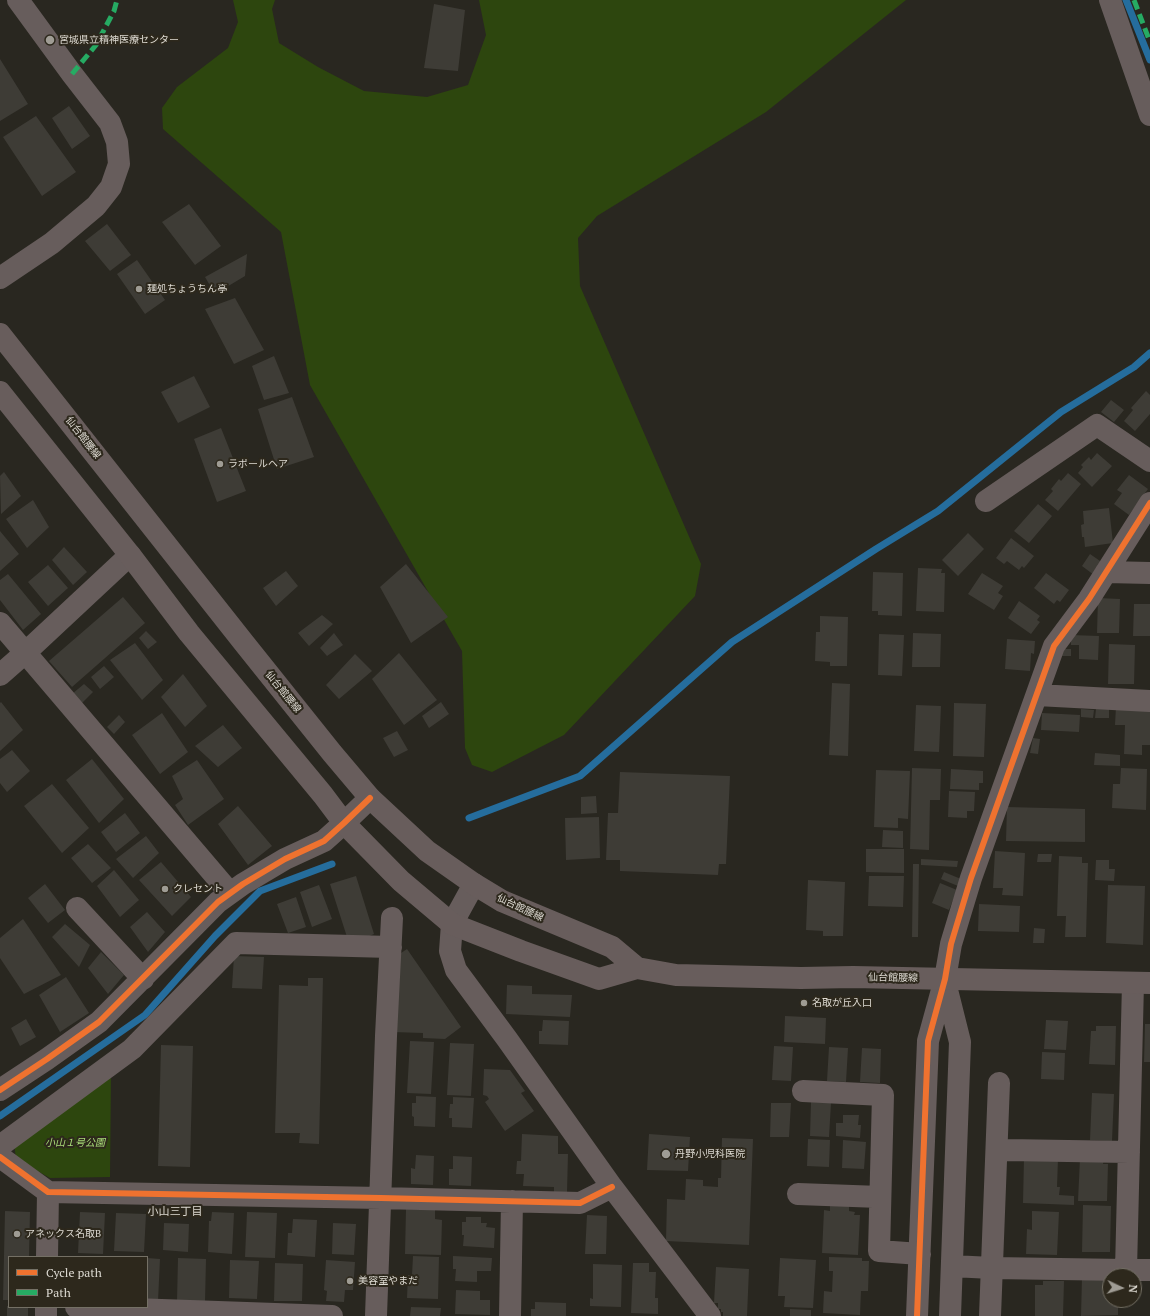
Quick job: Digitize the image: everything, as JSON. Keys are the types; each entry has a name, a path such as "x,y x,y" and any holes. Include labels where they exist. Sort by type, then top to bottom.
{"main road":[{"name":"仙台館腰線","path":"0,334 244,643 370,798 427,852 474,884 502,901 612,947 637,968"},
{"name":"仙台館腰線","path":"0,392 190,633 320,791 344,823 401,881 452,924 599,979 637,968 676,975 1141,983"}],"street":[{"path":"0,278 52,243 96,206 111,187 119,164 117,142 110,124 18,0"},
{"path":"1110,0 1150,115"},
{"path":"986,501 1097,425 1150,461"},
{"path":"917,1316 928,1040 945,979 951,944 971,878 1054,646 1089,599 1150,503"},
{"path":"0,675 130,555"},
{"path":"1106,572 1150,573"},
{"path":"0,623 230,893"},
{"path":"1037,696 1150,701"},
{"path":"0,1090 99,1022 218,902 243,884 285,859 324,841 370,798"},
{"path":"474,884 452,924 450,951 456,970 612,1187 710,1316"},
{"path":"77,908 143,979"},
{"path":"376,1316 392,918"},
{"path":"0,1146 132,1049 236,943 390,947"},
{"path":"945,979 960,1042 950,1316"},
{"path":"1126,1268 1129,1152 1141,983"},
{"path":"990,1316 999,1083"},
{"path":"804,1091 884,1095 879,1251 920,1254"},
{"path":"1007,1150 1129,1152"},
{"path":"0,1157 48,1192 580,1203 612,1187"},
{"path":"47,1256 48,1192"},
{"path":"798,1194 880,1197"},
{"path":"510,1316 512,1202"},
{"path":"952,1266 1102,1270"},
{"path":"104,1308 332,1316"}],"green space":[{"path":"233,0 275,0 272,9 279,43 318,67 364,91 427,97 468,85 486,35 479,0 906,0 766,112 597,216 578,238 580,286 701,564 695,596 564,735 492,772 472,765 465,748 462,651 310,385 281,232 163,129 162,108 177,87 228,48 238,22"},
{"name":"小山１号公園","path":"111,1073 110,1177 50,1178 16,1159 14,1143"}],"building":[{"path":"434,4 465,10 458,71 424,68"},
{"path":"0,59 28,104 0,121"},
{"path":"69,106 90,136 72,149 52,118"},
{"path":"36,116 76,172 42,196 3,137"},
{"path":"189,204 221,246 195,265 162,222"},
{"path":"107,224 131,255 110,271 85,241"},
{"path":"247,254 245,276 215,294 205,277"},
{"path":"137,260 165,300 145,314 117,274"},
{"path":"235,298 264,350 234,364 205,309"},
{"path":"274,356 289,393 264,400 252,366"},
{"path":"194,376 210,407 178,423 161,392"},
{"path":"1146,391 1150,395 1150,414 1135,431 1124,421 1133,410 1131,408"},
{"path":"292,397 314,457 277,469 258,409"},
{"path":"1111,400 1124,410 1114,422 1101,412"},
{"path":"221,428 246,491 217,502 194,439"},
{"path":"1097,453 1112,466 1092,487 1078,473 1083,467 1081,465 1089,457 1091,460"},
{"path":"4,472 21,496 1,514 0,476"},
{"path":"1068,473 1081,484 1058,511 1045,500 1053,491 1051,489 1059,479 1061,481"},
{"path":"1129,475 1148,489 1129,515 1114,504 1122,493 1117,490"},
{"path":"33,500 49,527 27,548 6,519"},
{"path":"1038,504 1052,516 1029,543 1014,531"},
{"path":"1109,508 1113,543 1085,547 1081,525 1084,524 1083,511"},
{"path":"0,531 19,554 0,571"},
{"path":"968,533 984,549 958,576 942,560"},
{"path":"1011,538 1034,556 1024,568 1022,566 1019,570 1007,561 1004,564 996,558"},
{"path":"64,547 87,572 73,585 52,560"},
{"path":"1090,554 1103,563 1094,575 1082,566"},
{"path":"406,564 448,617 411,643 380,587"},
{"path":"48,565 68,588 48,606 28,582"},
{"path":"918,568 942,569 941,573 945,573 944,612 916,611"},
{"path":"286,571 298,586 276,606 263,588"},
{"path":"873,572 903,573 902,616 878,615 878,611 872,611"},
{"path":"982,573 1003,586 998,593 1003,596 994,610 968,594"},
{"path":"1046,573 1069,590 1060,602 1057,600 1054,604 1034,588"},
{"path":"8,574 41,614 23,630 0,600 0,580"},
{"path":"123,597 145,623 72,687 49,661"},
{"path":"1098,598 1120,599 1119,633 1097,633"},
{"path":"1019,601 1040,616 1037,620 1040,622 1031,634 1008,618"},
{"path":"1134,604 1150,604 1150,636 1133,636"},
{"path":"322,615 333,624 309,646 298,633"},
{"path":"820,616 848,617 847,666 830,666 830,662 815,661 816,632 820,632"},
{"path":"146,631 157,642 148,649 139,638"},
{"path":"334,633 343,645 327,656 320,648"},
{"path":"913,633 941,634 940,667 912,667"},
{"path":"879,634 904,635 902,676 878,675"},
{"path":"1071,635 1099,636 1098,660 1079,659 1079,645 1071,645"},
{"path":"1007,639 1035,641 1034,654 1031,653 1030,671 1005,669"},
{"path":"135,643 163,680 142,700 110,660"},
{"path":"1109,644 1135,645 1134,684 1108,684"},
{"path":"1061,649 1071,649 1071,656 1061,656"},
{"path":"399,653 437,700 404,725 372,679"},
{"path":"355,654 372,671 339,699 326,685"},
{"path":"104,666 114,677 100,689 91,677"},
{"path":"183,674 207,706 185,727 161,697"},
{"path":"832,683 850,684 848,756 829,755"},
{"path":"84,684 93,692 81,704 72,694"},
{"path":"1,702 23,730 0,751 0,703"},
{"path":"441,702 449,714 429,728 422,716"},
{"path":"954,703 986,704 984,757 953,756"},
{"path":"916,705 941,706 939,752 914,751"},
{"path":"1116,706 1150,707 1150,745 1142,745 1142,755 1124,754 1125,725 1115,725"},
{"path":"1081,709 1094,710 1093,718 1081,717"},
{"path":"1096,709 1109,709 1109,718 1095,718"},
{"path":"162,713 188,752 160,774 132,735"},
{"path":"1042,713 1080,715 1079,732 1041,730"},
{"path":"119,715 125,722 114,734 107,727"},
{"path":"223,725 242,748 218,767 195,746"},
{"path":"397,731 408,750 394,757 383,738"},
{"path":"1033,738 1040,739 1038,754 1030,753"},
{"path":"12,750 30,771 7,792 0,783 0,759"},
{"path":"1095,753 1120,755 1120,766 1094,765"},
{"path":"92,759 124,799 99,823 66,780"},
{"path":"197,760 224,799 188,825 175,805 183,799 172,776"},
{"path":"912,768 941,769 940,800 930,800 929,850 910,849"},
{"path":"1121,768 1147,769 1146,810 1112,808 1113,784 1120,784"},
{"path":"951,769 983,771 983,783 979,783 979,790 950,789"},
{"path":"876,770 910,771 908,819 898,818 898,828 874,827"},
{"path":"620,772 730,776 726,864 719,864 718,875 620,871 620,860 606,860 608,813 618,813"},
{"path":"52,784 89,828 62,853 24,806"},
{"path":"949,791 975,792 974,811 967,811 967,818 948,817"},
{"path":"596,796 597,813 581,814 581,797"},
{"path":"238,806 272,846 248,865 218,824"},
{"path":"1007,807 1085,809 1085,842 1006,841"},
{"path":"125,813 140,833 116,852 101,832"},
{"path":"599,817 600,858 566,860 565,818"},
{"path":"883,830 903,831 903,848 882,847"},
{"path":"146,836 159,853 133,878 116,859"},
{"path":"88,844 111,868 92,883 71,858"},
{"path":"866,849 904,849 904,873 866,872"},
{"path":"995,851 1025,853 1023,896 1002,895 1003,888 993,888"},
{"path":"1038,854 1052,854 1051,862 1037,862"},
{"path":"1059,856 1082,857 1082,863 1088,863 1086,937 1065,937 1066,916 1057,916"},
{"path":"921,859 958,861 957,867 921,865"},
{"path":"1096,860 1109,860 1109,869 1115,869 1114,881 1095,880"},
{"name":"クレセント","path":"161,862 191,897 172,916 139,880"},
{"path":"913,864 919,864 918,937 912,937"},
{"path":"114,870 139,900 120,917 97,886"},
{"path":"944,872 961,879 958,886 941,879"},
{"path":"356,876 374,934 365,938 347,937 330,884"},
{"path":"869,876 904,876 903,907 868,906"},
{"path":"808,880 845,882 843,936 823,936 823,931 806,930"},
{"path":"940,883 957,890 949,910 932,903"},
{"path":"45,884 65,910 48,923 28,898"},
{"path":"319,885 332,919 312,927 300,892"},
{"path":"1108,885 1145,886 1143,945 1106,943"},
{"path":"296,897 306,927 288,933 277,904"},
{"path":"979,904 1020,906 1019,932 978,931"},
{"path":"147,912 165,932 148,952 130,927"},
{"path":"23,919 61,975 24,994 0,958 0,938"},
{"path":"65,924 90,945 79,967 52,937"},
{"path":"1034,928 1045,929 1044,943 1033,943"},
{"path":"407,949 461,1027 445,1039 423,1038 423,1033 393,1032 395,957"},
{"path":"101,952 124,975 108,994 88,968"},
{"path":"234,956 264,957 262,989 232,988"},
{"path":"66,977 89,1013 60,1032 39,995"},
{"path":"308,978 323,978 319,1144 299,1143 300,1133 275,1133 279,985 308,986"},
{"path":"507,985 532,986 532,994 572,995 570,1017 506,1014"},
{"path":"785,1016 826,1018 825,1044 784,1042"},
{"path":"26,1019 36,1037 20,1046 11,1028"},
{"path":"543,1020 569,1021 568,1045 539,1044 539,1031 542,1031"},
{"path":"1046,1020 1068,1021 1066,1050 1044,1049"},
{"path":"1145,1024 1150,1024 1150,1062 1144,1062"},
{"path":"1096,1026 1116,1026 1115,1065 1089,1064 1091,1031 1096,1031"},
{"path":"410,1041 434,1042 431,1094 407,1093"},
{"path":"450,1043 474,1044 471,1096 447,1095"},
{"path":"161,1045 193,1046 190,1167 158,1166"},
{"path":"774,1046 793,1047 791,1081 772,1080"},
{"path":"829,1047 848,1048 846,1082 827,1081"},
{"path":"862,1048 881,1049 880,1083 860,1082"},
{"path":"1042,1052 1065,1053 1064,1080 1041,1079"},
{"path":"484,1069 510,1070 525,1091 521,1093 534,1111 505,1131 485,1102 489,1099 487,1096 483,1095"},
{"path":"1092,1093 1114,1094 1112,1141 1090,1140"},
{"path":"416,1096 436,1097 435,1127 414,1126 412,1103 416,1103"},
{"path":"453,1097 474,1098 472,1128 452,1127 452,1118 449,1118 450,1104 453,1104"},
{"path":"811,1102 831,1103 829,1137 810,1136"},
{"path":"771,1103 791,1103 789,1137 770,1137"},
{"path":"843,1115 859,1115 858,1125 861,1125 860,1138 836,1136 836,1123 843,1123"},
{"path":"522,1134 558,1136 558,1154 568,1154 567,1192 554,1192 554,1187 523,1186 524,1174 516,1174 517,1161 521,1161"},
{"path":"649,1134 690,1137 688,1171 647,1170"},
{"path":"722,1138 753,1139 749,1245 666,1241 667,1199 685,1200 686,1179 703,1180 703,1186 718,1187 718,1178 721,1178"},
{"path":"808,1139 830,1140 829,1167 807,1166"},
{"path":"843,1140 866,1142 864,1169 842,1168"},
{"path":"416,1155 434,1156 433,1185 411,1184 411,1168 415,1169"},
{"path":"453,1156 472,1157 471,1186 449,1185 449,1169 453,1169"},
{"path":"1024,1158 1058,1159 1057,1187 1060,1187 1059,1195 1074,1196 1074,1205 1023,1203"},
{"path":"1080,1158 1104,1159 1103,1164 1108,1164 1107,1201 1078,1201"},
{"path":"1083,1205 1111,1206 1110,1252 1082,1252"},
{"path":"830,1206 849,1206 849,1211 855,1212 854,1215 860,1215 858,1255 822,1253 824,1210 830,1211"},
{"path":"406,1209 435,1210 435,1219 442,1220 441,1255 405,1254"},
{"name":"アネックス名取B","path":"5,1211 30,1212 29,1256 8,1256 8,1300 3,1300"},
{"path":"1032,1211 1059,1212 1057,1255 1026,1254 1027,1229 1032,1230"},
{"path":"80,1212 105,1213 103,1254 78,1253"},
{"path":"212,1212 234,1213 232,1254 208,1252 209,1221 211,1221"},
{"path":"247,1212 277,1213 275,1258 245,1257"},
{"path":"116,1213 146,1214 144,1252 114,1251"},
{"path":"587,1215 607,1216 606,1254 585,1254"},
{"path":"466,1217 481,1217 481,1223 487,1223 486,1227 495,1228 494,1248 463,1246 464,1235 462,1235 462,1222 466,1222"},
{"path":"293,1219 317,1220 315,1257 287,1255 288,1233 292,1233"},
{"path":"164,1223 189,1224 188,1252 163,1250"},
{"path":"333,1223 356,1224 354,1255 332,1254"},
{"path":"413,1256 439,1257 438,1299 407,1298 408,1275 412,1275"},
{"path":"453,1256 492,1258 491,1271 477,1271 477,1282 455,1281 456,1269 453,1269"},
{"path":"829,1257 862,1258 862,1261 869,1261 868,1291 861,1291 860,1315 823,1313 824,1291 832,1292 833,1271 829,1271"},
{"path":"148,1258 160,1259 158,1301 148,1300"},
{"path":"178,1258 206,1259 205,1302 177,1301"},
{"path":"780,1258 816,1260 813,1308 784,1307 785,1296 778,1296"},
{"path":"230,1260 259,1261 257,1299 229,1298"},
{"path":"326,1260 355,1262 353,1290 345,1290 344,1302 326,1301 327,1291 324,1290"},
{"path":"275,1263 303,1264 302,1301 274,1301"},
{"path":"633,1263 649,1263 649,1272 656,1272 655,1298 658,1298 658,1314 631,1313"},
{"path":"593,1264 622,1265 621,1307 590,1306 590,1298 593,1299"},
{"path":"716,1267 749,1269 747,1316 723,1316 721,1309 718,1309 718,1303 714,1303"},
{"path":"1082,1277 1102,1278 1102,1308 1118,1308 1118,1315 1081,1316"},
{"path":"1043,1281 1064,1281 1063,1316 1035,1316 1035,1285 1043,1285"},
{"path":"456,1290 480,1291 480,1300 490,1300 490,1315 455,1314"},
{"path":"535,1302 566,1303 566,1316 531,1316 531,1309 535,1309"},
{"path":"7,1306 8,1308 28,1308 28,1316 7,1316"},
{"path":"411,1307 441,1308 440,1316 410,1316"},
{"path":"790,1309 811,1310 811,1316 790,1316"}],"waterway":[{"path":"1126,0 1150,60"},
{"path":"469,818 580,776 732,642 876,549 938,511 1061,412 1134,367 1150,353"},
{"path":"0,1116 145,1015 215,936 260,891 332,864"}],"marked path":[{"path":"72,74 96,45 114,11 117,0"},
{"path":"1134,0 1150,42"}],"cycle path":[{"path":"917,1316 928,1041 945,979 951,944 971,878 1054,646 1089,599 1150,503"},
{"path":"0,1090 99,1022 218,902 243,884 285,859 324,841 370,798"},
{"path":"0,1157 48,1192 580,1203 612,1187"}],"place":[{"name":"宮城県立精神医療センター","path":"50,40"},
{"name":"麺処ちょうちん亭","path":"139,289"},
{"name":"ラポールヘア","path":"220,464"},
{"name":"クレセント","path":"165,889"},
{"name":"名取が丘入口","path":"804,1003"},
{"name":"丹野小児科医院","path":"666,1154"},
{"name":"アネックス名取B","path":"17,1234"},
{"name":"美容室やまだ","path":"350,1281"}],"district":[{"name":"小山三丁目","path":"175,1212"}]}
